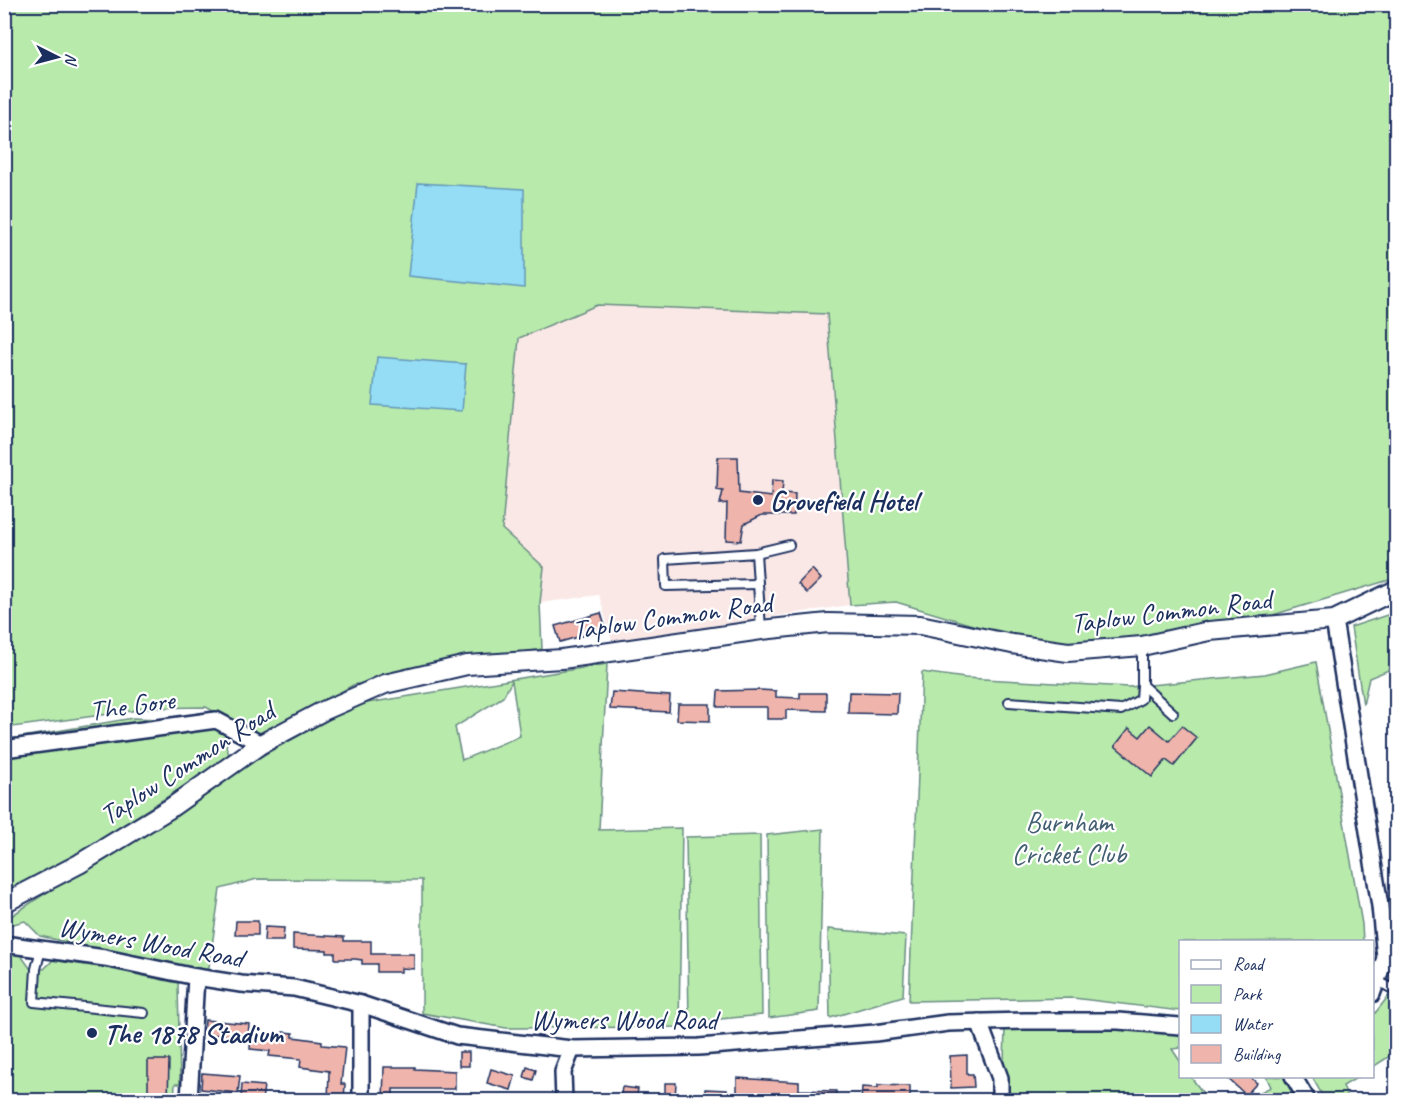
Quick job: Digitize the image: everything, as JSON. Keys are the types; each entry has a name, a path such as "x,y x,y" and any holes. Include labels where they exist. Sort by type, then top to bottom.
{"street":[{"name":"Taplow Common Road","path":"4,903 78,864 169,809 261,744 323,711 385,684 467,665 562,659 761,630 828,623 920,625 1012,644 1068,652 1142,645 1209,631 1334,620 1396,590"},
{"path":"1334,620 1380,906 1385,958 1375,988"},
{"name":"The Gore","path":"4,749 216,720 261,744"},
{"name":"Wymers Wood Road","path":"4,944 105,958 242,984 294,988 361,1004 457,1036 543,1047 572,1049 699,1047 875,1033 948,1023 1118,1021 1179,1026"},
{"path":"189,1101 196,977"},
{"path":"361,1004 361,1101"},
{"path":"979,1022 1000,1078 1000,1101"},
{"path":"543,1047 556,1059 563,1072"},
{"path":"564,1101 563,1072 572,1049"},
{"path":"1294,1078 1307,1101"}],"lane":[{"path":"758,584 666,586 665,559 756,553 789,545"},
{"path":"756,553 761,630"},
{"path":"1009,702 1121,710 1141,699 1142,645"},
{"path":"1142,685 1173,713"},
{"path":"42,949 36,969 34,1002 144,1013"},
{"path":"1375,988 1396,991"}],"shaded area":[{"path":"597,305 828,314 850,605 612,641 599,595 540,603 544,567 502,530 519,338"}],"green space":[{"path":"4,5 1396,5 1396,578 1266,617 1056,650 896,602 850,605 827,314 597,305 519,338 502,529 544,567 540,603 542,649 353,685 261,738 206,707 139,708 132,711 5,728"},
{"path":"1396,612 1396,667 1369,678 1363,705 1351,627"},
{"name":"Burnham Cricket Club","path":"1316,662 1363,940 1179,940 1179,1011 1073,998 909,1001 922,672 965,678 1129,687 1265,674"},
{"path":"607,664 599,830 682,828 679,1027 506,1028 422,1013 422,880 257,879 220,889 208,974 40,936 25,921 5,926 5,920 207,786 355,705","holes":["512,681 520,736 462,760 455,727 503,697"]},
{"path":"133,718 213,721 231,731 226,746 230,757 40,878 5,896 5,740"},
{"path":"823,829 819,1011 769,1018 767,835"},
{"path":"760,835 762,1015 689,1022 686,837"},
{"path":"828,929 906,936 903,996 830,1018"},
{"name":"The 1878 Stadium","path":"5,954 20,954 30,968 44,969 53,960 178,983 180,1084 175,1084 174,1100 5,1100"},
{"path":"1394,989 1396,990 1396,1052 1374,1066 1374,1014"},
{"path":"1005,1027 1179,1031 1179,1048 1172,1049 1179,1060 1179,1078 1192,1078 1208,1100 1003,1100"},
{"path":"1267,1078 1287,1078 1301,1100 1244,1100 1271,1087"},
{"path":"1313,1078 1356,1078 1343,1086 1348,1100 1325,1100"}],"water":[{"path":"418,183 524,189 524,288 408,276"},
{"path":"377,357 466,364 462,411 372,405"}],"building":[{"name":"Grovefield Hotel","path":"718,457 738,457 739,493 771,497 772,480 783,481 782,493 795,494 794,515 762,515 744,524 741,541 726,540 727,503 720,504 723,491 717,490"},
{"path":"812,569 821,579 807,593 798,584"},
{"path":"601,613 606,629 560,642 555,626"},
{"path":"718,691 776,691 776,697 800,698 800,693 826,693 826,711 786,710 786,719 767,719 767,707 717,707"},
{"path":"612,692 670,696 669,712 610,709"},
{"path":"849,692 898,693 897,714 848,713"},
{"path":"678,704 710,704 710,721 677,720"},
{"path":"1150,725 1169,741 1182,726 1197,738 1174,766 1166,760 1152,777 1115,746 1129,728 1140,737"},
{"path":"236,921 258,921 258,935 235,935"},
{"path":"265,927 284,928 283,941 264,941"},
{"path":"293,934 344,937 344,941 371,941 371,954 414,954 414,969 401,968 401,972 377,972 377,964 362,964 362,960 355,959 335,959 335,953 327,953 327,950 293,949"},
{"path":"205,1020 249,1024 248,1037 204,1034"},
{"path":"283,1032 293,1033 293,1037 322,1041 322,1045 345,1047 341,1084 345,1084 344,1101 328,1101 329,1071 300,1067 301,1059 269,1056 270,1051 250,1049 251,1034 283,1036"},
{"path":"459,1052 469,1052 469,1066 459,1066"},
{"path":"967,1055 967,1074 973,1074 974,1087 951,1088 950,1056"},
{"path":"148,1060 169,1060 168,1101 148,1101"},
{"path":"384,1067 455,1071 455,1089 393,1089 393,1101 383,1101"},
{"path":"527,1067 536,1070 533,1080 524,1077"},
{"path":"491,1069 515,1076 511,1090 487,1083"},
{"path":"202,1073 240,1076 238,1093 201,1089"},
{"path":"737,1078 799,1082 799,1090 836,1091 835,1101 774,1101 774,1098 737,1098"},
{"path":"1227,1078 1251,1078 1257,1083 1246,1095"},
{"path":"665,1083 676,1083 675,1098 665,1098"},
{"path":"242,1084 264,1086 262,1100 241,1098"},
{"path":"878,1085 910,1086 910,1101 861,1101 862,1087 878,1088"},
{"path":"622,1087 638,1089 636,1101 620,1101"},
{"path":"705,1089 727,1090 726,1101 705,1101"}],"place":[{"name":"Grovefield Hotel","path":"758,500"},
{"name":"The 1878 Stadium","path":"92,1033"}]}
